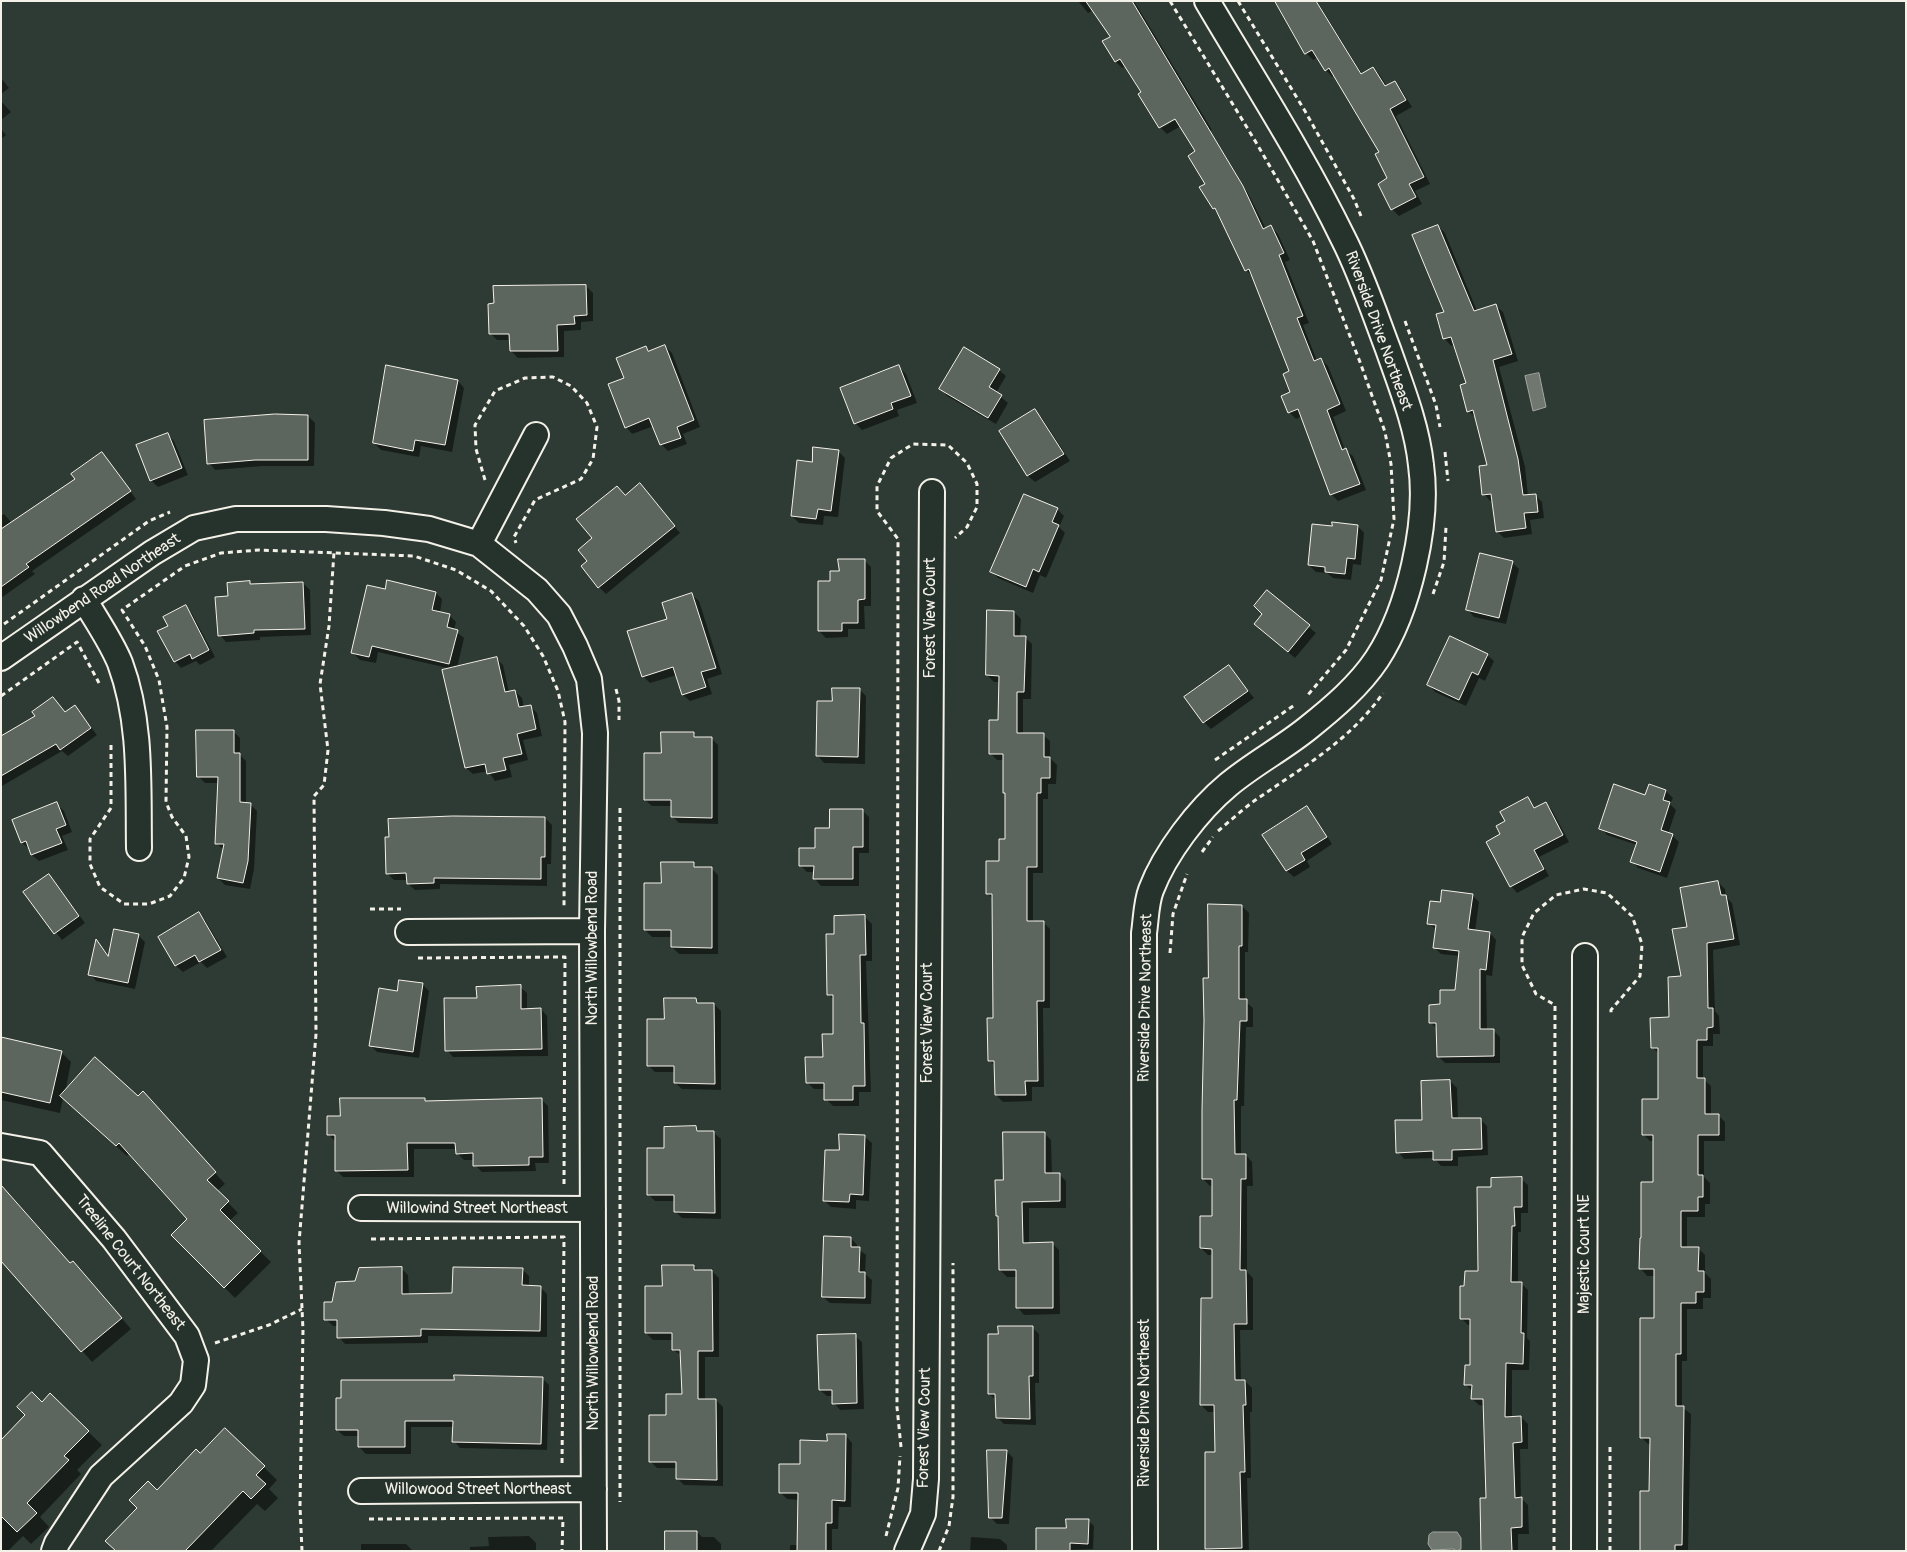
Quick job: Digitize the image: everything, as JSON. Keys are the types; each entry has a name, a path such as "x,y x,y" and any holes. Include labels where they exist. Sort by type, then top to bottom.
{"street":[{"name":"Riverside Drive Northeast","path":"1145,1551 1144,933 1150,892 1168,856 1193,820 1228,785 1289,743 1341,701 1377,659 1397,619 1415,564 1422,512 1422,465 1407,402 1381,330 1345,241 1316,184 1207,1"},
{"path":"479,544 536,435"},
{"name":"Forest View Court","path":"907,1551 923,1514 926,1479 932,492"},
{"name":"Willowbend Road Northeast","path":"1,658 152,553 194,528 236,519 326,519"},
{"name":"North Willowbend Road","path":"326,519 384,523 429,529 479,544 537,590 559,616 575,646 589,680 595,733 592,931 594,1551"},
{"path":"84,599 119,661 130,697 137,737 138,848"},
{"path":"409,921 592,931"},
{"name":"Majestic Court NE","path":"1584,1551 1585,956"},
{"name":"Treeline Court Northeast","path":"1,1146 40,1153 114,1239 187,1336 196,1360 193,1385 181,1403 101,1476 57,1543 54,1551"},
{"name":"Willowind Street Northeast","path":"361,1208 593,1209"},
{"name":"Willowood Street Northeast","path":"361,1491 594,1490"}],"path":[{"path":"1170,1 1313,240 1385,432 1391,464 1394,519 1381,580 1346,650 1305,698"},
{"path":"486,482 476,449 475,425 495,390 525,378 552,377 571,386 587,403 597,427 593,459 581,479 535,500 514,537 516,543"},
{"path":"1,626 149,521 174,511"},
{"path":"111,743 111,808 90,839 90,864 100,887 124,904 149,904 170,896 184,878 189,856 186,836 172,817 166,802 167,727 159,680 145,646 122,610 185,566 221,553 259,550 414,556 456,570 491,591 524,626 543,656 558,691 564,722 564,908 554,908"},
{"path":"302,1551 300,1506 302,1308 299,1243 316,1034 314,796 324,785 328,750 320,684 329,626 334,552"},
{"path":"1,696 77,642 104,691"},
{"path":"614,683 619,701 619,721"},
{"path":"1215,760 1297,704"},
{"path":"620,801 620,1512"},
{"path":"370,909 409,921"},
{"path":"418,958 565,958 564,1189"},
{"path":"371,1239 564,1237 562,1470"},
{"path":"193,1350 269,1325 302,1308"},
{"path":"369,1518 563,1518 562,1551"}],"shaded area":[{"path":"1539,373 1546,407 1533,411 1525,376"},
{"path":"1433,1532 1457,1532 1461,1538 1461,1549 1457,1551 1453,1549 1432,1550 1428,1544 1429,1535"}],"building":[{"path":"1086,1 1132,1 1243,186 1263,229 1271,225 1284,253 1279,255 1303,316 1297,318 1314,361 1321,358 1340,404 1327,410 1342,450 1346,448 1360,484 1330,495 1298,409 1288,413 1281,396 1290,392 1283,374 1289,371 1249,269 1245,271 1215,208 1213,209 1199,187 1205,184 1188,156 1195,151 1175,119 1159,128 1138,94 1141,92 1120,59 1115,62 1102,41 1110,37"},
{"path":"1275,1 1316,1 1361,74 1373,67 1385,86 1395,81 1406,100 1390,109 1424,177 1409,184 1416,197 1391,210 1378,184 1387,178 1375,154 1379,152 1329,68 1325,71 1312,50 1305,54"},
{"path":"1438,225 1474,311 1496,304 1512,354 1493,360 1518,459 1523,495 1536,494 1538,512 1524,513 1526,528 1496,532 1491,494 1482,495 1479,466 1487,465 1473,410 1467,412 1460,385 1466,383 1451,337 1443,339 1436,314 1444,312 1412,235"},
{"path":"586,285 587,315 574,316 575,324 557,325 558,351 510,351 509,334 489,334 488,304 494,303 493,286"},
{"path":"665,345 694,420 677,427 681,438 660,445 649,418 625,428 608,384 624,378 616,358 646,346 648,351"},
{"path":"964,347 1000,369 989,387 1002,395 988,418 939,389"},
{"path":"386,365 458,380 445,445 415,440 413,451 373,443"},
{"path":"899,365 911,396 891,403 893,409 854,424 840,388"},
{"path":"1035,409 1064,454 1027,476 999,431"},
{"path":"275,414 308,415 308,460 255,460 207,464 204,420"},
{"path":"168,433 182,468 150,481 136,445"},
{"path":"813,447 839,450 831,511 818,509 816,519 791,516 797,460 812,462"},
{"path":"102,452 131,491 26,564 29,567 1,587 1,529 75,479 71,474"},
{"path":"640,483 675,526 598,588 581,566 587,561 578,550 592,538 576,519 617,486 625,495"},
{"path":"1024,494 1058,508 1052,522 1059,525 1039,572 1033,569 1026,587 990,572"},
{"path":"1332,522 1358,525 1355,559 1347,558 1345,574 1325,572 1325,567 1308,565 1312,524 1332,526"},
{"path":"1480,553 1513,561 1499,618 1466,610"},
{"path":"838,559 865,559 865,599 858,600 858,623 842,623 842,631 818,631 818,581 830,581 830,571 839,571"},
{"path":"387,580 436,592 432,610 450,614 447,627 458,630 449,664 372,646 369,657 351,653 367,585 385,589"},
{"path":"250,581 250,584 303,582 305,629 254,630 254,633 218,636 215,597 228,596 227,583"},
{"path":"1267,590 1310,625 1288,652 1254,624 1262,614 1254,606"},
{"path":"692,593 716,668 701,672 706,687 682,695 673,667 642,677 627,631 667,619 662,603"},
{"path":"186,605 209,650 192,659 190,654 174,662 157,631 168,626 163,617"},
{"path":"987,610 1014,611 1014,636 1026,636 1024,692 1017,692 1017,733 1044,733 1044,757 1050,757 1050,778 1041,778 1041,793 1037,793 1037,867 1027,867 1027,921 1044,921 1044,1001 1037,1001 1038,1081 1025,1081 1026,1095 995,1095 994,1061 988,1061 987,1018 993,1018 992,894 986,894 986,861 999,861 999,839 1005,839 1005,793 1003,793 1003,754 989,754 989,720 998,720 999,676 986,675"},
{"path":"1450,636 1488,654 1478,675 1472,672 1459,700 1427,685"},
{"path":"497,657 505,692 515,690 519,707 531,705 536,729 517,734 522,754 503,758 506,770 487,774 485,764 465,768 442,670"},
{"path":"1229,665 1248,691 1203,723 1184,697"},
{"path":"832,688 860,688 858,757 816,756 817,701 832,701"},
{"path":"53,697 65,712 75,705 91,728 60,750 56,744 1,776 1,736 35,716 32,712"},
{"path":"196,730 234,730 234,753 240,753 240,802 251,803 248,861 243,883 217,878 224,844 215,844 218,777 197,777"},
{"path":"661,732 694,732 694,737 712,737 712,818 671,817 671,800 644,800 644,753 661,753"},
{"path":"1614,784 1645,795 1649,784 1666,790 1663,800 1670,802 1661,830 1673,834 1660,872 1630,862 1637,842 1599,829"},
{"path":"1528,797 1534,808 1546,802 1563,835 1534,850 1544,869 1510,887 1486,842 1500,834 1496,826 1505,821 1500,812"},
{"path":"57,802 66,825 56,829 62,843 31,855 26,841 21,843 12,820"},
{"path":"1307,806 1327,837 1301,853 1305,860 1286,871 1262,835"},
{"path":"830,809 863,809 863,847 853,847 853,879 813,879 814,866 799,866 799,848 815,848 815,828 829,828"},
{"path":"453,816 545,817 545,857 541,857 541,879 434,878 434,883 407,884 406,873 386,874 385,837 389,837 388,819"},
{"path":"661,862 694,862 694,867 712,867 712,948 671,947 671,930 644,930 644,883 661,883"},
{"path":"49,874 79,916 54,934 23,892"},
{"path":"1718,881 1721,895 1726,895 1734,939 1707,943 1708,1008 1713,1008 1713,1027 1707,1028 1707,1040 1697,1040 1697,1078 1705,1078 1705,1114 1719,1114 1719,1135 1698,1135 1698,1175 1703,1175 1703,1197 1698,1197 1698,1211 1681,1211 1681,1247 1699,1247 1698,1271 1704,1271 1704,1292 1696,1292 1696,1303 1681,1303 1681,1354 1676,1354 1676,1406 1684,1406 1682,1545 1675,1545 1675,1551 1640,1551 1640,1491 1649,1491 1650,1438 1640,1438 1640,1318 1654,1318 1654,1269 1639,1269 1641,1182 1653,1182 1653,1135 1642,1135 1642,1099 1658,1099 1658,1048 1651,1048 1650,1018 1669,1017 1668,977 1681,976 1672,929 1687,927 1680,888"},
{"path":"1442,890 1473,894 1468,929 1490,932 1486,970 1480,969 1480,1029 1494,1029 1494,1056 1437,1057 1436,1023 1429,1023 1429,1005 1440,1004 1440,990 1455,990 1459,951 1433,948 1436,925 1427,924 1430,901 1440,902"},
{"path":"1208,904 1242,905 1242,946 1239,946 1239,999 1247,999 1247,1021 1240,1021 1237,1100 1234,1100 1235,1154 1246,1154 1246,1179 1241,1179 1240,1270 1246,1270 1247,1324 1234,1324 1235,1380 1245,1380 1246,1405 1243,1405 1245,1472 1240,1472 1242,1548 1205,1549 1205,1452 1215,1452 1214,1405 1200,1405 1201,1298 1212,1298 1212,1249 1200,1248 1200,1216 1212,1216 1212,1179 1202,1179 1203,978 1208,978"},
{"path":"199,912 221,950 199,962 195,955 175,966 158,937"},
{"path":"865,915 866,955 860,955 861,1023 864,1023 865,1086 853,1086 853,1100 824,1100 824,1083 806,1083 805,1057 823,1057 822,1034 833,1034 833,995 827,995 826,934 834,934 834,916"},
{"path":"114,929 139,934 128,983 88,975 96,939 108,956"},
{"path":"399,980 423,983 413,1052 369,1046 379,988 397,991"},
{"path":"521,985 521,1009 541,1008 542,1049 445,1051 444,998 477,998 476,987"},
{"path":"664,998 696,998 697,1003 714,1003 715,1084 674,1083 674,1066 647,1066 647,1019 664,1019"},
{"path":"1,1037 62,1051 50,1103 1,1092"},
{"path":"95,1057 138,1096 143,1091 216,1172 207,1180 229,1201 220,1210 261,1251 224,1288 171,1235 187,1219 119,1143 116,1146 60,1096"},
{"path":"1450,1080 1452,1118 1481,1118 1482,1149 1452,1150 1452,1160 1433,1160 1433,1151 1396,1153 1395,1120 1422,1120 1421,1081"},
{"path":"340,1098 425,1098 425,1101 542,1098 543,1157 529,1157 529,1165 473,1166 473,1153 456,1154 455,1143 407,1143 408,1170 335,1171 335,1135 327,1135 327,1116 340,1116"},
{"path":"696,1126 697,1131 714,1131 715,1213 674,1212 674,1195 647,1195 647,1148 664,1148 664,1127"},
{"path":"1003,1132 1045,1132 1045,1173 1060,1173 1060,1201 1022,1202 1023,1243 1053,1242 1053,1308 1016,1308 1016,1270 999,1270 995,1180 1003,1180"},
{"path":"839,1134 865,1135 863,1195 850,1194 849,1202 823,1201 825,1150 839,1150"},
{"path":"1522,1177 1522,1207 1514,1207 1515,1226 1512,1226 1511,1282 1522,1282 1521,1333 1524,1333 1523,1364 1506,1363 1505,1417 1521,1416 1522,1442 1513,1443 1515,1498 1522,1497 1522,1527 1511,1528 1512,1551 1481,1551 1480,1498 1486,1498 1483,1399 1471,1399 1472,1385 1464,1385 1465,1365 1470,1365 1470,1319 1460,1319 1460,1286 1464,1286 1465,1271 1478,1271 1477,1187 1491,1187 1491,1178"},
{"path":"1,1185 70,1263 73,1261 122,1318 81,1352 1,1261"},
{"path":"824,1236 851,1237 851,1247 860,1247 859,1272 865,1272 865,1298 822,1297"},
{"path":"662,1265 694,1265 694,1270 712,1270 713,1351 698,1351 698,1399 716,1399 717,1480 676,1479 676,1462 649,1462 649,1415 666,1415 666,1394 682,1394 680,1350 672,1350 672,1333 645,1333 645,1286 662,1286"},
{"path":"402,1267 402,1294 452,1293 453,1267 523,1268 522,1285 541,1286 540,1331 421,1329 421,1336 337,1338 337,1320 324,1320 324,1302 332,1302 336,1282 355,1281 359,1268"},
{"path":"998,1326 1033,1326 1033,1376 1029,1376 1030,1419 996,1418 995,1394 988,1394 988,1334 998,1334"},
{"path":"856,1334 857,1403 832,1404 832,1390 819,1390 817,1335"},
{"path":"454,1375 543,1377 541,1444 452,1442 453,1421 405,1421 405,1447 358,1447 358,1430 336,1430 336,1398 341,1398 341,1380 454,1380"},
{"path":"32,1392 42,1402 50,1393 89,1431 64,1456 69,1460 27,1503 37,1513 17,1532 1,1516 1,1440 25,1415 17,1407"},
{"path":"225,1428 265,1466 256,1475 266,1484 251,1499 243,1491 185,1551 116,1551 105,1541 137,1508 129,1500 148,1481 157,1490 196,1449 200,1453"},
{"path":"827,1434 846,1434 845,1501 832,1500 832,1523 826,1523 826,1551 797,1551 798,1493 779,1493 779,1464 800,1464 800,1440 827,1441"},
{"path":"987,1450 1007,1450 1002,1518 989,1518"},
{"path":"1066,1519 1089,1519 1088,1544 1070,1543 1070,1551 1036,1551 1036,1528 1066,1528"},
{"path":"665,1531 697,1531 697,1551 665,1551"}]}
